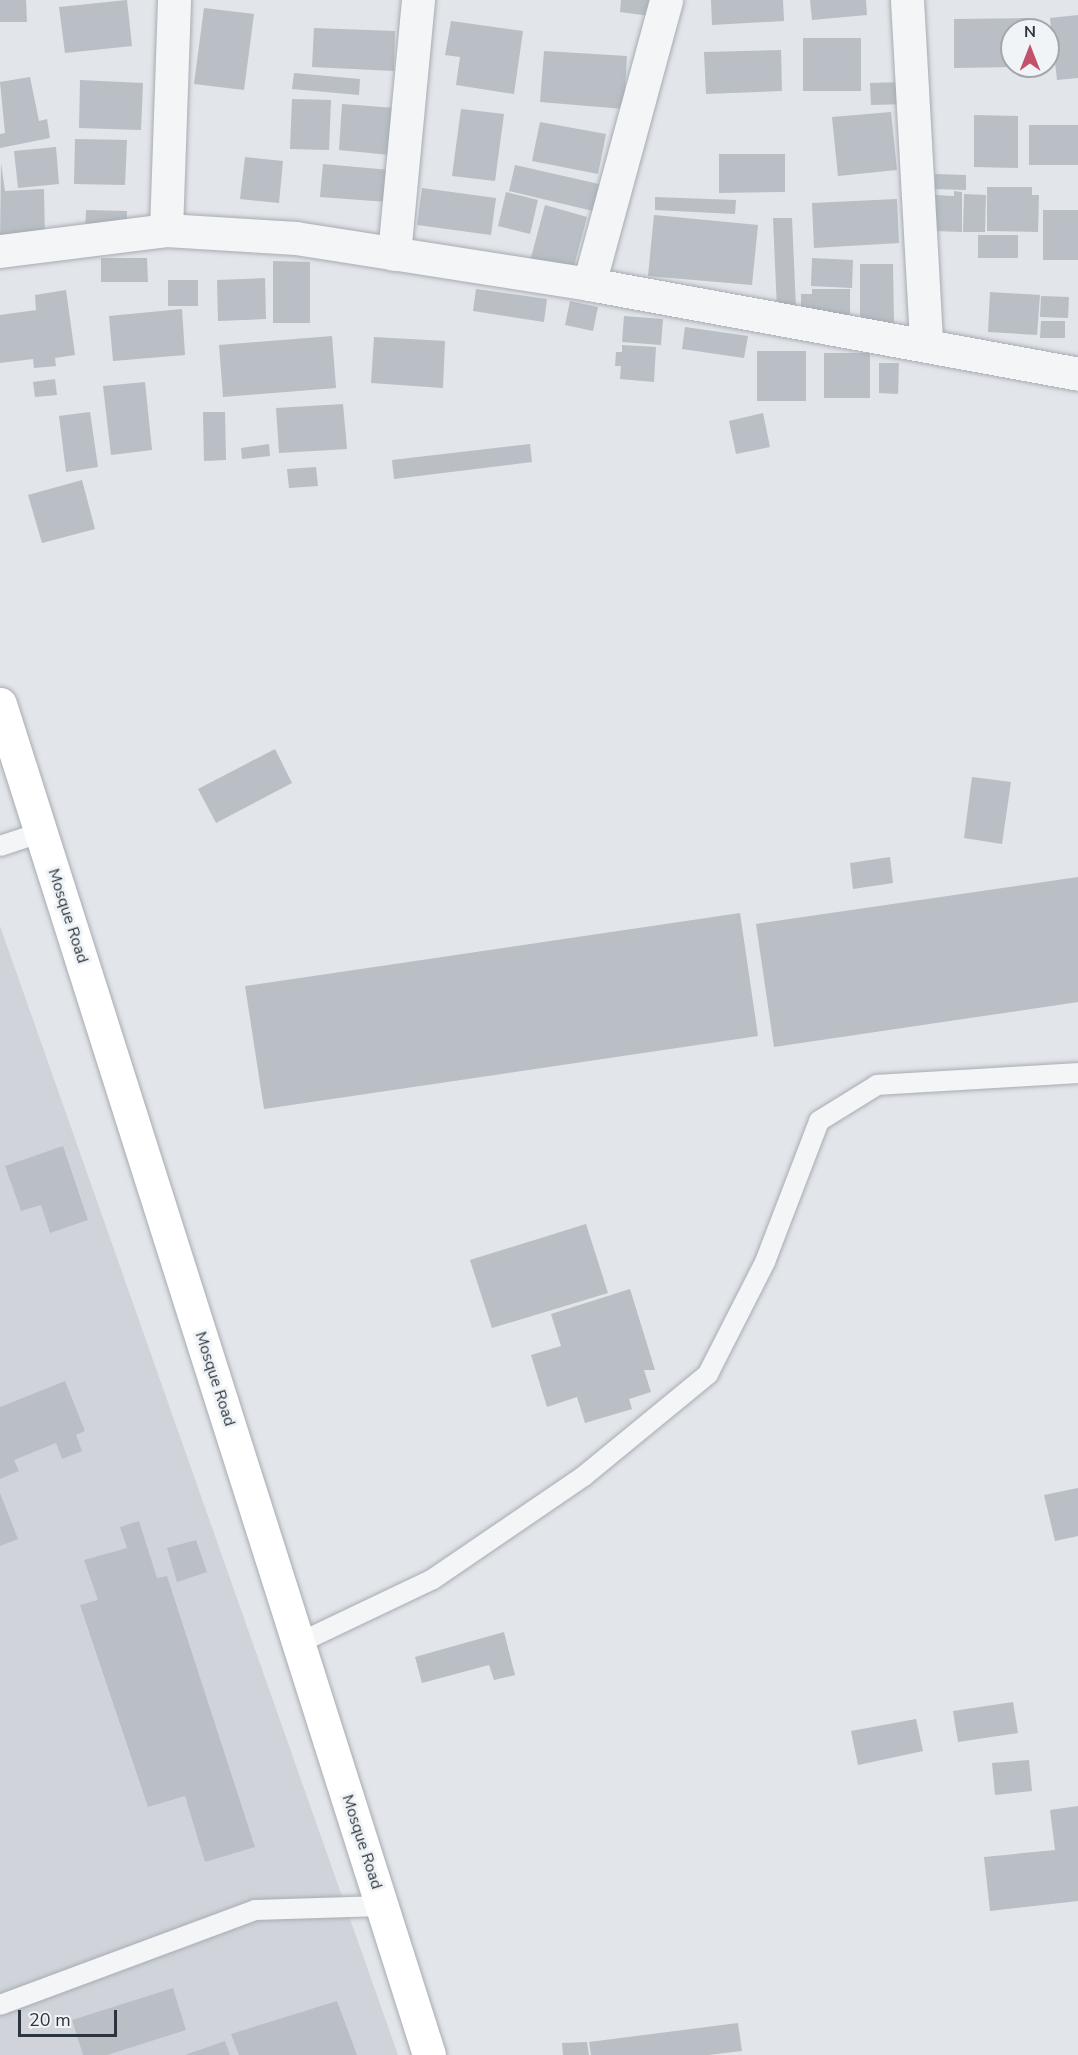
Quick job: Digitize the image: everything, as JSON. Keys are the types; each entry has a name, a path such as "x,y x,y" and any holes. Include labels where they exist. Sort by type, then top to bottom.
{"street":[{"path":"166,230 174,0"},
{"path":"394,254 418,0"},
{"path":"589,284 666,0"},
{"path":"907,0 926,344"},
{"path":"0,251 166,230 275,236 589,284 926,344 1078,374"},
{"name":"Mosque Road","path":"0,704 429,2055"}],"lane":[{"path":"0,846 42,832"},
{"path":"298,1643 433,1579 584,1476 708,1374 765,1262 819,1121 877,1085 1078,1072"},
{"path":"0,2005 255,1910 382,1906"}],"shaded area":[{"path":"0,926 398,2055 0,2055"}],"building":[{"path":"0,0 26,0 27,22 0,22"},
{"path":"127,0 132,46 65,53 59,7"},
{"path":"621,0 652,0 650,16 620,12"},
{"path":"711,0 783,0 784,21 712,25"},
{"path":"810,0 866,0 867,15 812,20"},
{"path":"204,8 254,14 244,90 194,84"},
{"path":"1078,15 1078,78 1057,80 1060,78 1060,18 1050,18"},
{"path":"1000,18 1000,67 954,68 954,19"},
{"path":"451,21 523,31 514,94 456,85 460,57 445,55"},
{"path":"314,28 395,31 394,71 312,67"},
{"path":"803,38 861,38 861,91 803,91"},
{"path":"781,50 782,91 706,94 704,52"},
{"path":"544,51 627,56 624,109 540,102"},
{"path":"294,73 360,79 359,95 292,89"},
{"path":"30,77 39,121 47,119 50,138 0,148 0,134 5,133 0,82"},
{"path":"80,80 143,83 141,130 79,128"},
{"path":"903,82 905,104 871,105 870,83"},
{"path":"292,99 331,100 329,150 290,149"},
{"path":"342,104 395,108 390,155 339,150"},
{"path":"461,109 504,114 495,181 452,176"},
{"path":"891,112 897,170 838,176 832,117"},
{"path":"974,115 1018,116 1018,168 974,167"},
{"path":"540,122 606,134 598,174 532,161"},
{"path":"1029,125 1078,125 1078,165 1029,165"},
{"path":"75,139 127,140 125,185 74,184"},
{"path":"56,147 59,184 18,188 14,151"},
{"path":"719,154 785,154 785,192 719,193"},
{"path":"245,157 283,161 279,203 240,199"},
{"path":"1,163 5,191 44,189 45,242 0,243"},
{"path":"323,164 390,170 387,202 320,197"},
{"path":"515,165 599,184 593,211 509,191"},
{"path":"935,174 966,175 966,190 935,189"},
{"path":"987,187 1032,187 1032,195 1039,195 1038,232 987,231"},
{"path":"422,188 496,198 491,235 417,225"},
{"path":"954,191 962,192 962,232 935,231 935,195 954,196"},
{"path":"506,192 538,200 530,234 498,226"},
{"path":"964,194 986,195 985,232 963,232"},
{"path":"655,197 736,200 735,214 655,210"},
{"path":"897,199 899,243 814,248 812,203"},
{"path":"545,205 587,217 571,277 529,265"},
{"path":"86,210 127,211 127,233 85,232"},
{"path":"1043,210 1078,210 1078,260 1043,260"},
{"path":"654,215 758,225 752,285 648,276"},
{"path":"773,218 792,218 796,309 777,310"},
{"path":"978,235 1018,235 1018,258 978,258"},
{"path":"101,258 147,258 148,282 101,282"},
{"path":"812,258 853,260 852,288 811,286"},
{"path":"273,261 310,262 310,323 273,323"},
{"path":"860,264 893,264 894,323 860,323"},
{"path":"265,278 266,319 218,321 217,280"},
{"path":"168,280 198,280 198,306 168,306"},
{"path":"476,289 547,299 544,322 473,311"},
{"path":"812,289 850,289 850,316 801,316 801,294 812,294"},
{"path":"66,290 75,355 55,358 56,366 34,368 33,359 0,363 0,315 36,310 35,295"},
{"path":"990,292 1040,295 1037,335 988,332"},
{"path":"1041,296 1069,297 1068,318 1040,317"},
{"path":"570,301 598,307 593,331 565,325"},
{"path":"182,309 185,355 113,361 109,316"},
{"path":"624,316 663,319 661,345 622,342"},
{"path":"1041,321 1065,321 1065,338 1040,338"},
{"path":"685,327 748,336 744,358 682,349"},
{"path":"332,336 336,388 223,397 219,345"},
{"path":"374,337 445,341 443,388 371,383"},
{"path":"622,345 656,347 654,382 620,379 621,366 615,366 616,352 622,352"},
{"path":"757,351 806,351 806,401 757,401"},
{"path":"824,353 870,353 870,398 824,398"},
{"path":"879,363 899,363 898,394 879,393"},
{"path":"55,379 57,395 35,397 33,382"},
{"path":"145,382 152,450 111,455 103,386"},
{"path":"343,404 347,449 279,453 276,408"},
{"path":"90,412 98,467 66,472 59,416"},
{"path":"203,412 225,412 226,460 204,461"},
{"path":"763,413 770,447 736,454 729,421"},
{"path":"269,444 270,456 242,459 241,448"},
{"path":"530,444 532,462 394,479 392,460"},
{"path":"316,467 318,486 289,488 287,469"},
{"path":"82,480 95,529 42,543 28,495"},
{"path":"275,749 292,783 216,823 198,789"},
{"path":"972,777 1011,782 1002,844 964,838"},
{"path":"890,857 893,883 853,889 850,863"},
{"path":"1078,877 1078,1002 774,1047 756,924"},
{"path":"740,913 758,1036 264,1109 245,986"},
{"path":"63,1146 88,1220 50,1233 41,1205 21,1211 5,1166"},
{"path":"586,1224 608,1293 492,1328 470,1260"},
{"path":"630,1289 655,1370 644,1370 651,1392 629,1399 632,1409 585,1423 577,1397 547,1407 531,1355 561,1346 551,1314"},
{"path":"65,1381 85,1431 76,1435 82,1451 62,1459 56,1443 14,1460 19,1471 0,1479 0,1407"},
{"path":"1078,1488 1078,1536 1055,1541 1044,1495"},
{"path":"0,1493 18,1539 0,1546"},
{"path":"139,1521 157,1578 167,1576 255,1847 205,1862 185,1796 148,1807 80,1605 98,1600 84,1560 127,1548 120,1527"},
{"path":"196,1540 207,1572 177,1582 167,1548"},
{"path":"504,1632 515,1675 494,1680 489,1665 422,1683 415,1657"},
{"path":"1013,1702 1018,1733 958,1742 953,1711"},
{"path":"916,1719 923,1751 858,1765 851,1731"},
{"path":"1029,1760 1032,1791 995,1795 992,1763"},
{"path":"1078,1806 1078,1901 990,1911 984,1857 1055,1850 1050,1810"},
{"path":"173,1988 186,2030 107,2055 83,2055 72,2020"},
{"path":"337,2001 357,2055 239,2055 231,2034"},
{"path":"738,2023 742,2051 708,2055 591,2055 589,2042"},
{"path":"225,2041 230,2055 185,2055"},
{"path":"587,2042 589,2055 563,2055 562,2043"}]}
